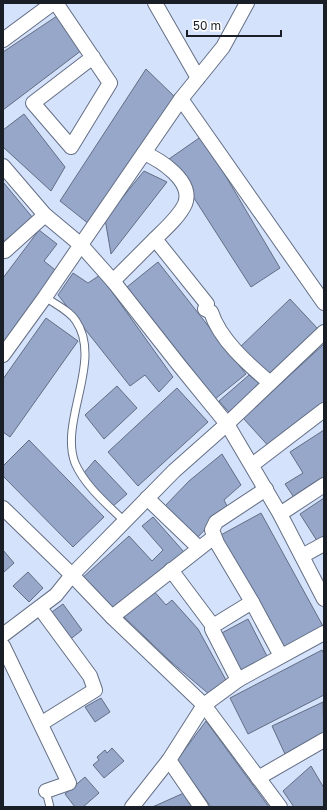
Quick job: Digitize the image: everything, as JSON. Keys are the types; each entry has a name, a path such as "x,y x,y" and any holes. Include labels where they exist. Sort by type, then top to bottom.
{"street":[{"path":"3,40 55,3 93,57 110,83 71,147 33,103 93,57"},
{"path":"155,3 198,78"},
{"path":"3,355 45,297 181,99 223,47 247,3"},
{"path":"181,99 324,303"},
{"path":"114,281 180,212 185,202 186,193 176,174 158,159 144,153"},
{"path":"3,166 45,214 81,245 114,281 178,365 227,424 280,514 324,599"},
{"path":"4,252 45,214"},
{"path":"155,239 207,304 205,309 211,312 218,328 248,364 270,383"},
{"path":"3,635 40,608 60,591 72,575 147,498 324,332"},
{"path":"252,465 324,410"},
{"path":"280,514 324,485"},
{"path":"266,489 216,522 212,530 214,537 252,602 281,656"},
{"path":"147,498 199,548"},
{"path":"5,516 72,575 112,617 204,705 280,807"},
{"path":"112,617 214,537"},
{"path":"302,556 324,544"},
{"path":"171,570 213,626 213,633 238,680"},
{"path":"213,626 252,602"},
{"path":"40,608 90,676 94,690 42,724"},
{"path":"132,807 169,760 204,705 238,680 324,633"},
{"path":"3,646 42,724 69,783 46,791"},
{"path":"258,778 324,740"},
{"path":"169,760 201,807"}],"lane":[{"path":"45,297 76,320 82,331 85,342 82,380 75,414 73,434 75,462 87,483 124,521"},
{"path":"46,791 50,807"}],"building":[{"path":"57,16 82,50 3,110 3,52"},
{"path":"146,69 176,98 89,224 60,201"},
{"path":"24,114 65,167 51,191 3,147 3,130"},
{"path":"202,136 280,268 251,287 169,159"},
{"path":"144,171 167,182 111,254 105,219"},
{"path":"3,182 33,218 3,242"},
{"path":"39,230 57,244 44,261 59,273 3,347 3,278"},
{"path":"158,262 246,374 215,399 127,287"},
{"path":"73,273 88,283 100,275 173,377 159,392 145,375 130,386 58,295"},
{"path":"290,299 318,329 268,378 239,348"},
{"path":"46,318 78,341 10,437 3,432 3,379"},
{"path":"324,344 324,402 272,450 243,418"},
{"path":"249,375 260,384 233,417 219,401"},
{"path":"117,386 137,408 104,439 85,415"},
{"path":"177,388 208,422 138,486 108,452"},
{"path":"324,430 324,481 295,499 285,484 303,473 290,452"},
{"path":"29,440 104,517 73,547 3,476 3,466"},
{"path":"222,454 241,485 224,500 227,506 197,538 164,507 189,481"},
{"path":"95,460 127,494 112,507 83,474"},
{"path":"324,498 324,541 319,544 300,514"},
{"path":"261,513 324,628 282,651 219,536"},
{"path":"153,517 184,552 113,615 81,579 129,536 152,561 163,550 142,526"},
{"path":"3,550 14,563 3,573"},
{"path":"28,572 43,588 29,602 13,586"},
{"path":"152,589 166,605 172,600 198,629 227,682 210,695 171,662 122,615"},
{"path":"63,604 82,630 68,641 49,614"},
{"path":"248,619 269,660 240,676 218,635"},
{"path":"322,650 324,654 324,695 248,734 230,698"},
{"path":"101,698 110,712 95,722 85,707"},
{"path":"323,702 324,736 285,754 272,726"},
{"path":"206,721 269,807 211,807 177,760"},
{"path":"112,748 124,761 104,778 93,765 99,760 97,757 105,750 107,753"},
{"path":"311,766 324,788 324,807 294,807 283,791"},
{"path":"85,777 99,793 83,807 75,807 65,794"},
{"path":"186,792 195,807 152,807 157,805"}]}
